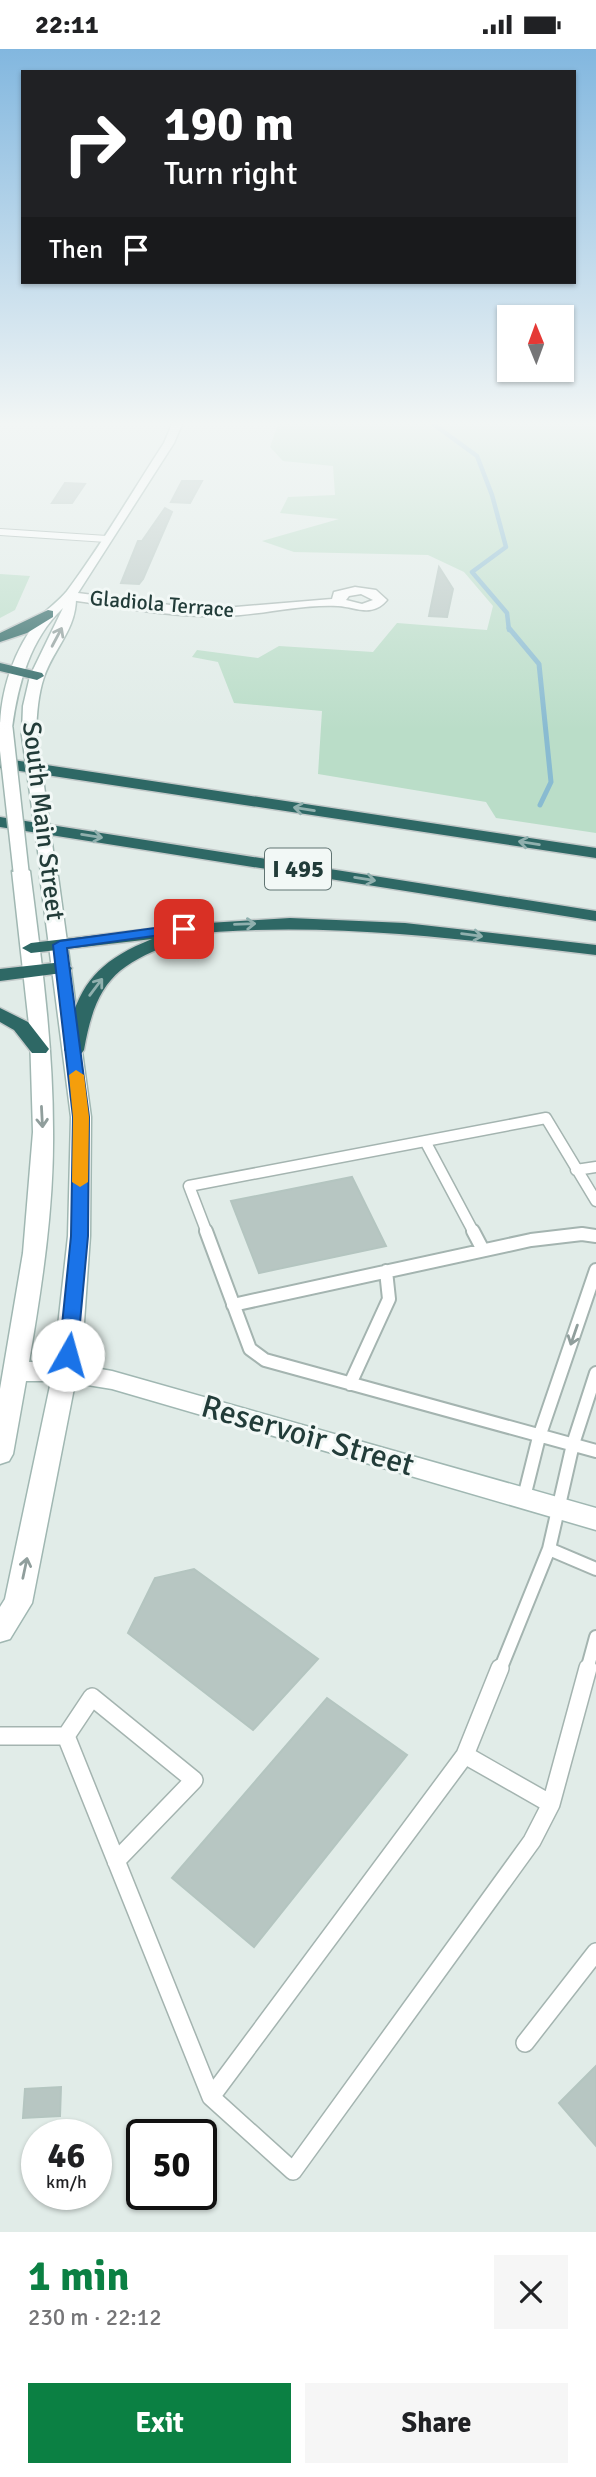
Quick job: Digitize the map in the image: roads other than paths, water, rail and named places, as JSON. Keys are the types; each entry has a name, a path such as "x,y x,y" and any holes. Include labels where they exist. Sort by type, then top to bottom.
{"highway":[{"path":"0,638 22,630 48,614"},
{"path":"0,667 37,676"},
{"name":"I 495","path":"0,763 596,853"},
{"name":"I 495","path":"5,823 596,916"},
{"path":"0,975 33,971 61,957 209,927 290,923 346,923 416,928 596,950"},
{"path":"74,1050 85,1002 95,984 163,941 209,927"},
{"path":"31,948 61,957"},
{"path":"0,1014 21,1026 39,1049"}],"main road":[{"name":"South Main Street","path":"0,1454 16,1371 37,1225 43,1131 31,948 5,728 7,702 20,661 48,614 70,596 115,526"},
{"name":"South Main Street","path":"0,1630 18,1603 65,1372 71,1337 79,1236 81,1117 29,732 30,706 37,676 70,613 70,596"},
{"name":"Gladiola Terrace","path":"70,596 200,611 267,610 339,602"},
{"name":"Reservoir Street","path":"16,1371 65,1372 112,1380 596,1519"}],"lane":[{"path":"0,532 107,539"},
{"path":"596,1201 546,1118 189,1186 250,1349 265,1360 596,1451"},
{"path":"425,1141 483,1250"},
{"path":"576,1170 596,1167"},
{"path":"233,1305 531,1240 582,1234 596,1236"},
{"path":"524,1497 539,1437 596,1270"},
{"path":"350,1384 389,1299 386,1271"},
{"path":"211,2097 465,1755 549,1549 556,1508 573,1444 596,1373"},
{"path":"549,1549 596,1569"},
{"path":"66,1736 211,2097 293,2171 532,1841 551,1804 596,1637"},
{"path":"66,1736 92,1697 194,1780 116,1861"},
{"path":"0,1736 66,1736"},
{"path":"465,1755 551,1804"},
{"path":"525,2043 596,1952"}],"waterway":[{"path":"500,526 506,547 472,572 507,613 509,630"},
{"path":"509,628 539,664 551,782 540,805"}]}
